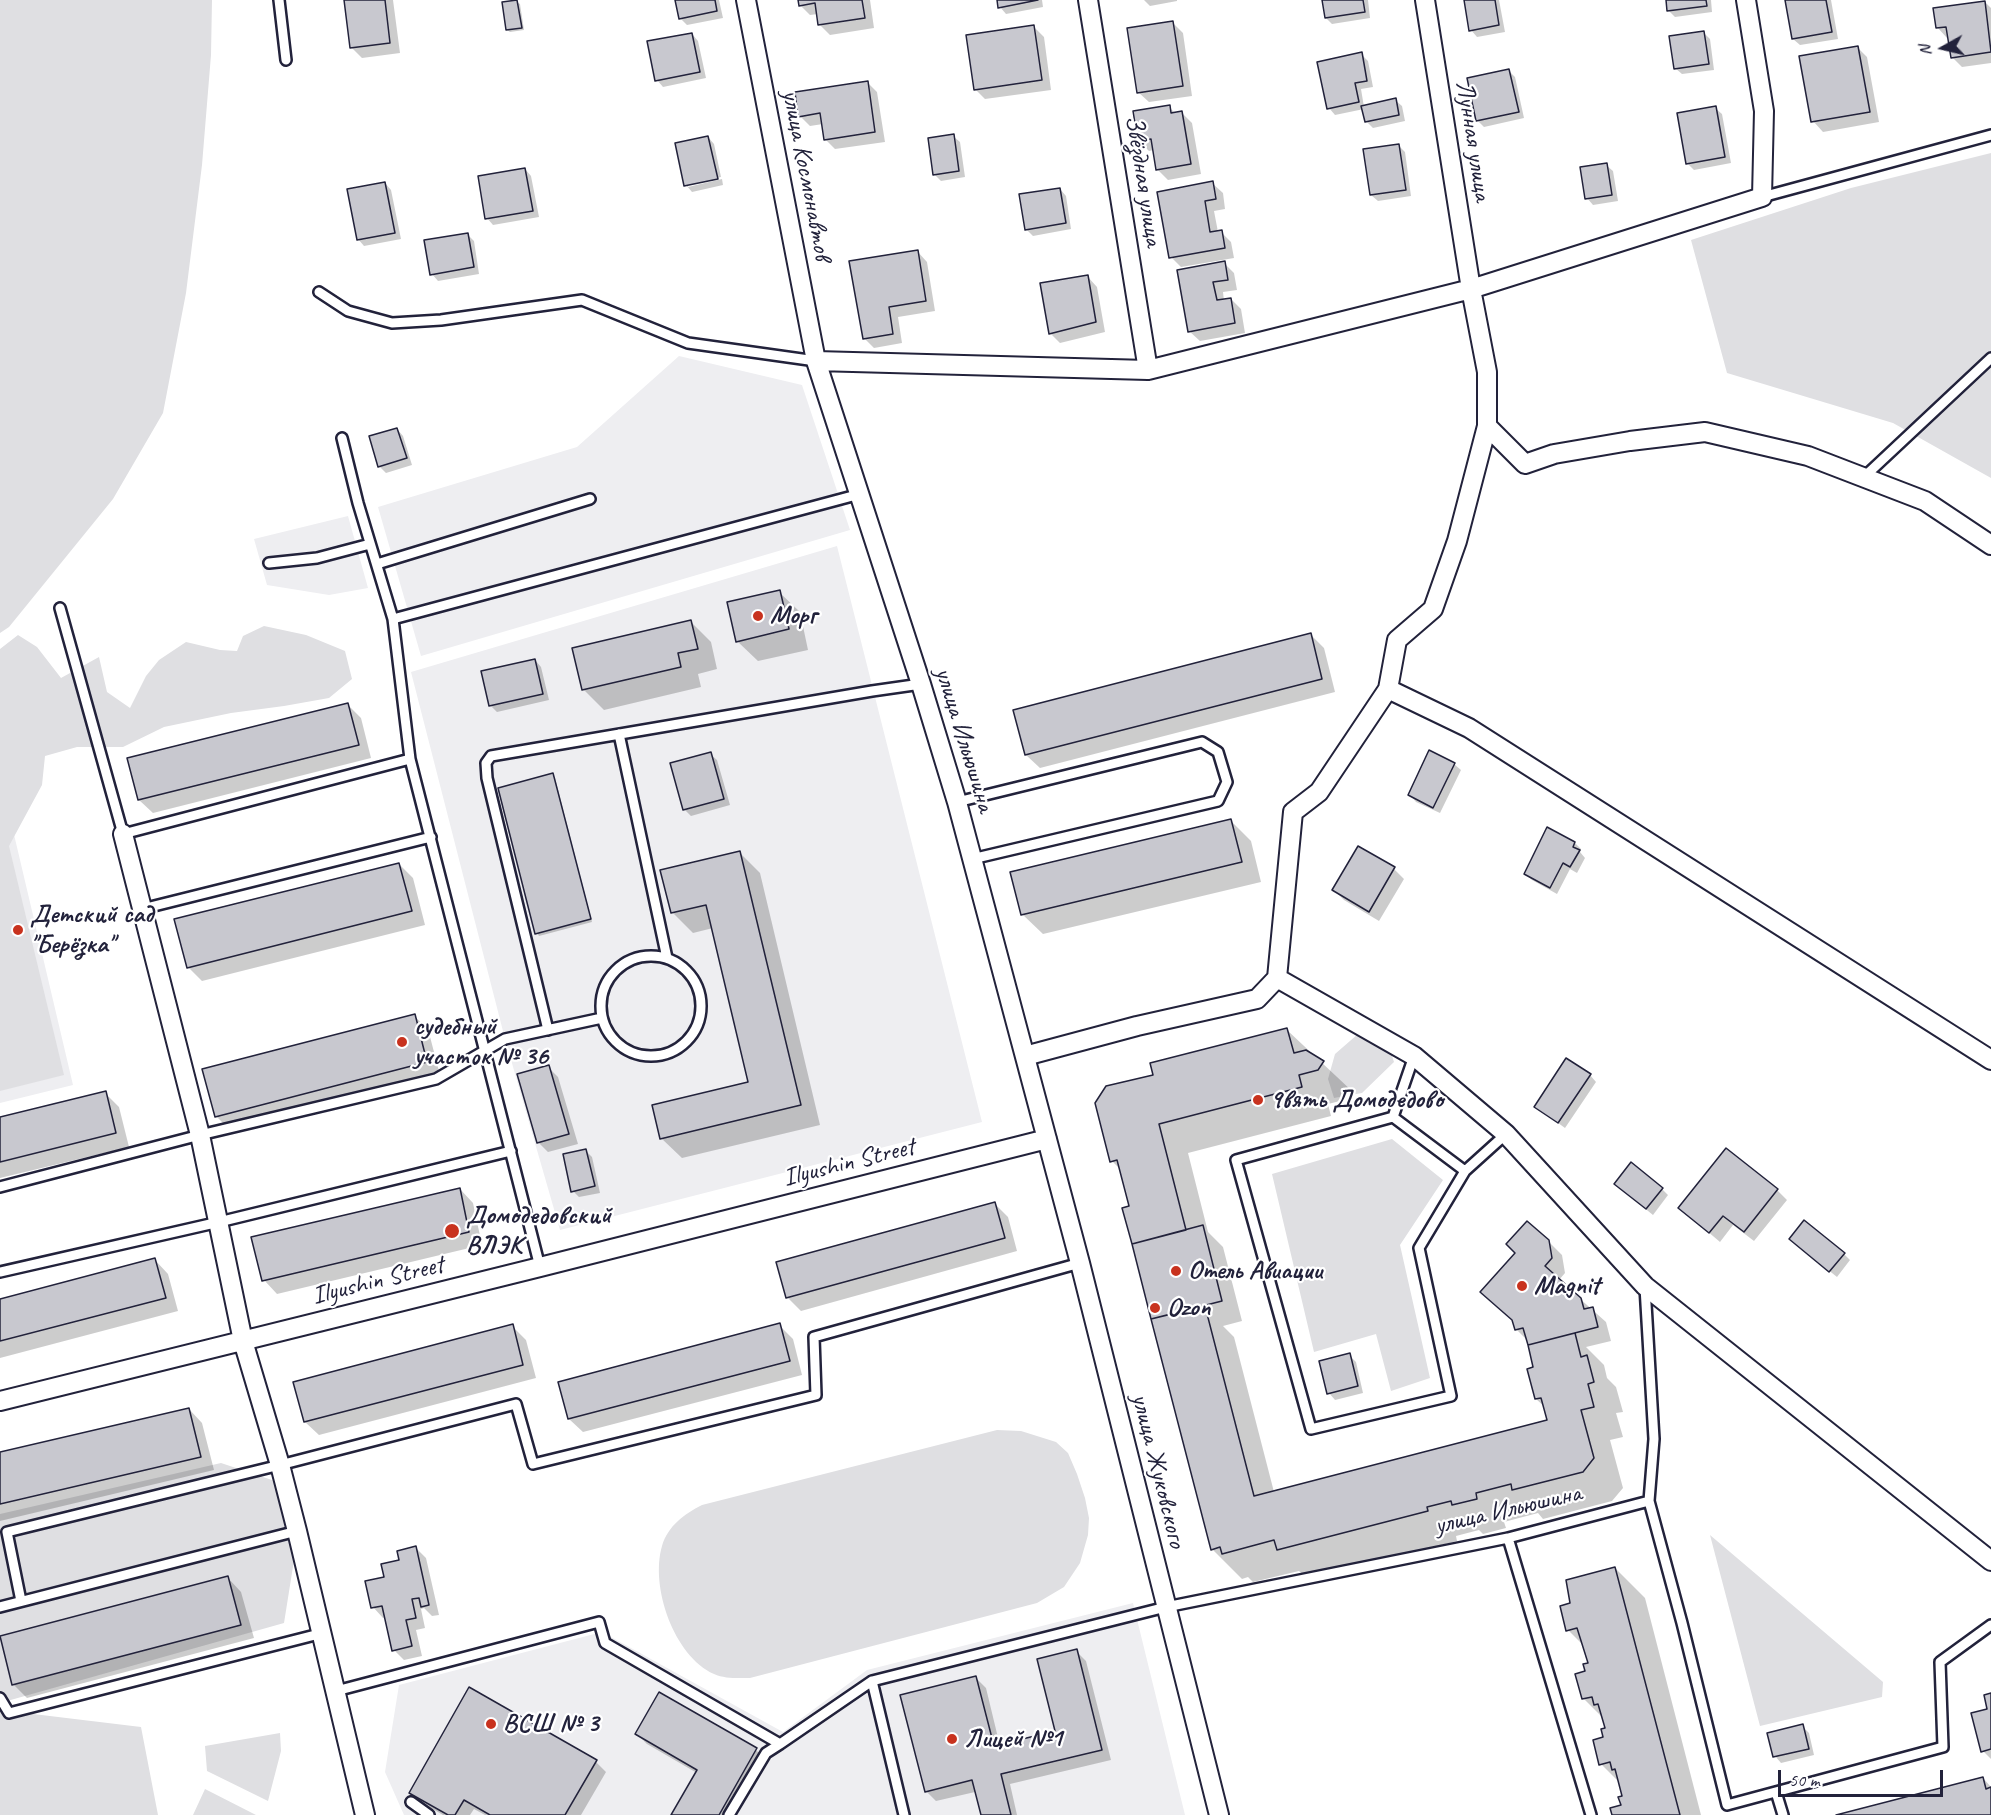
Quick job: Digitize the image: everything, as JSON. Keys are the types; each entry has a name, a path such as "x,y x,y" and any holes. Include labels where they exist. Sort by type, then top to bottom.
{"street":[{"name":"улица Космонавтов","path":"746,0 816,361"},
{"name":"Звёздная улица","path":"1088,0 1148,370"},
{"name":"Лунная улица","path":"1388,689 1397,640 1433,609 1457,541 1487,426 1487,372 1471,289 1425,0"},
{"path":"816,361 1148,370 1471,289 1762,197 1764,111 1746,0"},
{"name":"улица Ильюшина","path":"816,361 957,801 1047,1139"},
{"path":"1487,426 1525,464 1554,454 1630,441 1705,432 1808,456 1925,501 1990,544"},
{"path":"1025,1056 1137,1026 1257,999 1277,978 1293,812 1319,792 1388,689 1469,728 1991,1060"},
{"path":"123,834 200,1135 243,1341 297,1531 365,1815"},
{"path":"1277,978 1414,1056 1506,1134 1644,1286 1991,1562"},
{"name":"улица Жуковского","path":"1047,1139 1219,1815"},
{"name":"Ilyushin Street","path":"0,1401 1047,1139"}],"lane":[{"path":"279,0 286,60"},
{"path":"1762,197 1991,135"},
{"path":"319,292 348,311 392,322 441,320 582,300 688,343 816,361"},
{"path":"1864,477 1991,358"},
{"path":"342,438 393,619 410,759 540,1267"},
{"path":"393,619 860,494"},
{"path":"376,564 590,500"},
{"path":"269,563 317,558 370,544"},
{"path":"60,608 123,834 410,759"},
{"path":"548,1030 487,778 486,762 491,756 921,684"},
{"path":"619,734 667,958"},
{"path":"957,801 1202,742 1218,752 1227,782 1218,801 972,859"},
{"path":"142,909 431,837"},
{"path":"643,957 667,958 677,964 693,979 700,997 701,1006 697,1026 687,1042 668,1054 650,1057 630,1053 608,1033 602,1018 603,992 615,971 629,961 643,957"},
{"path":"0,1187 200,1135 436,1079 505,1039 602,1018"},
{"path":"1394,1117 1414,1056"},
{"path":"1394,1117 1236,1160 1311,1429 1451,1396 1419,1248 1465,1171 1506,1134"},
{"path":"1394,1117 1465,1171"},
{"path":"0,1272 219,1222 511,1151"},
{"path":"21,1601 7,1532 516,1404 533,1464 805,1398 816,1395 814,1337 1080,1263"},
{"path":"1644,1286 1654,1439 1649,1501 1727,1805 1942,1747 1940,1662 1991,1625"},
{"name":"улица Ильюшина","path":"872,1681 1166,1607 1508,1538 1649,1501"},
{"path":"0,1607 297,1531"},
{"path":"1508,1538 1591,1815"},
{"path":"336,1691 599,1622 605,1643 780,1744"},
{"path":"0,1698 9,1713 323,1633"},
{"path":"729,1815 766,1753 872,1681 904,1815"},
{"path":"1776,1792 1783,1815"},
{"path":"411,1802 429,1815"}],"shaded area":[{"path":"0,0 212,0 211,55 202,165 186,293 163,413 113,499 9,627 0,633"},
{"path":"1991,153 1991,478 1893,423 1727,373 1691,240 1851,188"},
{"path":"679,356 802,385 850,530 421,656 378,507 577,447"},
{"path":"348,516 368,588 329,595 267,585 254,539"},
{"path":"837,546 982,1122 560,1230 505,1039 411,672"},
{"path":"264,626 306,635 345,651 352,679 329,698 231,713 164,727 123,747 77,747 45,756 42,785 9,846 64,1075 0,1091 0,649 18,635 37,647 61,678 99,657 107,692 130,708 146,676 159,660 186,642 220,650 237,651 243,636"},
{"name":"Детский сад \"Берёзка\"","path":"0,775 73,1085 0,1103"},
{"path":"1358,1034 1390,1050 1394,1062 1362,1093 1334,1098 1328,1079 1335,1054"},
{"path":"1392,1139 1443,1180 1400,1245 1430,1378 1391,1391 1376,1334 1314,1352 1272,1174"},
{"path":"997,1430 1021,1431 1056,1442 1068,1453 1077,1474 1089,1518 1088,1535 1080,1563 1064,1587 1037,1603 750,1678 718,1676 700,1665 687,1652 668,1619 659,1581 659,1563 662,1546 668,1532 689,1512 702,1505"},
{"path":"221,1463 275,1481 295,1554 284,1623 0,1703 0,1514"},
{"path":"1710,1535 1883,1682 1882,1697 1760,1726"},
{"path":"1133,1603 1185,1815 404,1815 385,1772 399,1685 602,1632 783,1732 867,1670"},
{"path":"0,1710 141,1727 158,1815 0,1815"},
{"path":"280,1733 281,1751 268,1801 207,1771 205,1746"},
{"path":"205,1789 256,1815 193,1815"}],"building":[{"path":"344,0 385,0 390,43 350,48"},
{"path":"517,0 522,28 506,30 502,2"},
{"path":"675,0 715,0 717,11 679,19"},
{"path":"798,0 862,0 865,18 818,25 815,3 799,6"},
{"path":"997,0 1038,0 998,8"},
{"path":"1322,0 1363,0 1365,12 1325,18"},
{"path":"1464,0 1495,0 1499,25 1469,31"},
{"path":"1666,0 1706,0 1707,6 1667,11"},
{"path":"1785,0 1826,0 1832,32 1792,39"},
{"path":"1985,1 1991,52 1951,58 1946,27 1936,28 1933,8"},
{"path":"1173,21 1183,86 1137,93 1127,28"},
{"path":"1034,25 1042,80 974,90 966,35"},
{"path":"1704,31 1709,64 1674,69 1669,36"},
{"path":"692,33 700,72 655,81 647,41"},
{"path":"1858,46 1870,112 1811,122 1799,56"},
{"path":"1362,52 1367,81 1355,83 1359,102 1327,109 1317,62"},
{"path":"1509,69 1519,112 1476,121 1467,78"},
{"path":"868,81 875,132 824,140 820,113 798,117 795,92"},
{"path":"1396,98 1399,115 1365,122 1361,106"},
{"path":"1170,105 1171,113 1182,111 1191,164 1156,170 1151,139 1138,142 1133,111"},
{"path":"1716,106 1725,157 1686,164 1677,113"},
{"path":"954,134 959,171 933,175 928,138"},
{"path":"708,136 718,179 684,186 675,143"},
{"path":"1399,144 1406,190 1370,195 1363,149"},
{"path":"1607,163 1612,195 1585,199 1580,167"},
{"path":"525,168 533,211 485,219 478,176"},
{"path":"1213,181 1216,199 1205,201 1210,232 1222,230 1225,248 1169,258 1157,192"},
{"path":"385,182 395,233 357,240 347,189"},
{"path":"1060,188 1066,223 1025,230 1019,194"},
{"path":"468,233 474,267 430,275 424,240"},
{"path":"918,250 926,301 889,307 893,334 863,339 849,261"},
{"path":"1225,261 1228,280 1213,282 1217,300 1231,298 1235,323 1188,332 1177,270"},
{"path":"1088,275 1096,322 1049,334 1040,283"},
{"path":"397,428 407,458 378,467 369,436"},
{"name":"Морг","path":"780,590 789,629 736,642 727,602"},
{"path":"691,620 698,649 678,653 681,667 582,690 572,648"},
{"path":"1311,633 1322,679 1025,755 1013,710"},
{"path":"535,659 543,694 489,706 481,671"},
{"path":"348,703 359,745 138,800 127,758"},
{"path":"1429,750 1455,763 1433,808 1408,795"},
{"path":"711,752 724,799 683,810 670,763"},
{"path":"553,773 591,919 535,934 498,788"},
{"path":"1231,819 1242,862 1021,915 1010,872"},
{"path":"1547,827 1575,842 1573,847 1580,850 1570,867 1563,863 1550,888 1524,874"},
{"path":"1358,846 1395,867 1369,912 1332,890"},
{"path":"740,851 801,1105 660,1139 652,1105 748,1082 706,905 671,913 660,870"},
{"path":"399,863 412,911 187,968 174,919"},
{"path":"415,1014 427,1062 215,1117 202,1069"},
{"path":"1287,1028 1294,1053 1306,1050 1324,1061 1318,1070 1299,1075 1302,1087 1159,1124 1186,1230 1132,1244 1122,1208 1129,1206 1117,1160 1110,1162 1095,1103 1106,1086 1153,1075 1150,1063"},
{"path":"1566,1058 1591,1074 1558,1123 1534,1107"},
{"path":"549,1065 569,1134 537,1143 517,1074"},
{"path":"106,1091 116,1133 0,1162 0,1117"},
{"path":"1726,1148 1778,1189 1744,1232 1723,1216 1709,1233 1678,1208"},
{"path":"586,1149 595,1186 571,1192 563,1154"},
{"path":"1631,1162 1663,1188 1646,1209 1614,1184"},
{"path":"460,1188 469,1232 262,1281 251,1237"},
{"path":"995,1202 1005,1238 786,1298 776,1262"},
{"path":"1804,1220 1845,1253 1829,1272 1789,1239"},
{"path":"1527,1221 1549,1240 1552,1258 1545,1266 1581,1298 1584,1309 1593,1307 1598,1327 1528,1345 1523,1328 1515,1330 1512,1320 1480,1292 1515,1253 1506,1244"},
{"path":"1203,1225 1222,1301 1151,1319 1132,1244"},
{"path":"155,1258 166,1298 0,1341 0,1299"},
{"path":"1205,1306 1254,1496 1547,1420 1541,1398 1535,1399 1527,1369 1533,1367 1528,1345 1575,1333 1581,1357 1587,1355 1594,1382 1588,1384 1594,1407 1581,1410 1594,1458 1583,1472 1512,1490 1511,1484 1476,1493 1477,1499 1452,1505 1451,1501 1427,1507 1428,1511 1277,1550 1274,1540 1222,1554 1220,1547 1211,1550 1151,1319"},
{"path":"780,1323 790,1361 568,1419 558,1382"},
{"path":"513,1324 523,1365 304,1422 293,1382"},
{"path":"1350,1353 1358,1386 1327,1394 1319,1361"},
{"path":"189,1408 201,1457 0,1504 0,1452"},
{"path":"416,1546 429,1605 421,1607 419,1598 412,1599 416,1618 406,1620 412,1646 392,1651 382,1606 371,1608 365,1581 384,1577 381,1564 399,1560 397,1551"},
{"path":"1615,1567 1680,1815 1612,1815 1610,1808 1621,1805 1618,1797 1622,1796 1615,1769 1612,1770 1610,1762 1599,1765 1593,1740 1603,1737 1601,1729 1605,1728 1598,1704 1594,1705 1592,1697 1582,1699 1575,1674 1585,1671 1583,1664 1588,1663 1577,1628 1566,1631 1560,1606 1570,1603 1566,1580"},
{"path":"228,1576 241,1625 12,1685 0,1636"},
{"name":"Лицей №1","path":"1077,1649 1102,1750 1001,1774 1011,1815 981,1815 972,1780 925,1792 900,1695 976,1676 994,1746 1055,1731 1037,1659"},
{"name":"ВСШ № 3","path":"469,1687 597,1760 565,1815 490,1815 464,1800 455,1815 448,1815 409,1793"},
{"name":"ВСШ № 3","path":"659,1692 757,1748 719,1815 671,1815 697,1770 635,1734"},
{"path":"1991,1693 1991,1749 1981,1752 1971,1713 1987,1709 1984,1695"},
{"path":"1803,1724 1809,1749 1773,1757 1767,1733"},
{"path":"1983,1777 1986,1789 1991,1787 1991,1815 1836,1815"}],"place":[{"name":"Морг","path":"758,616"},
{"name":"Детский сад \"Берёзка\"","path":"18,930"},
{"name":"судебный участок № 36","path":"402,1042"},
{"name":"9вять Домодедово","path":"1258,1100"},
{"name":"Домодедовский ВЛЭК","path":"452,1231"},
{"name":"Отель Авиации","path":"1176,1271"},
{"name":"Magnit","path":"1522,1286"},
{"name":"Ozon","path":"1155,1308"},
{"name":"ВСШ № 3","path":"491,1724"},
{"name":"Лицей №1","path":"952,1739"}]}
